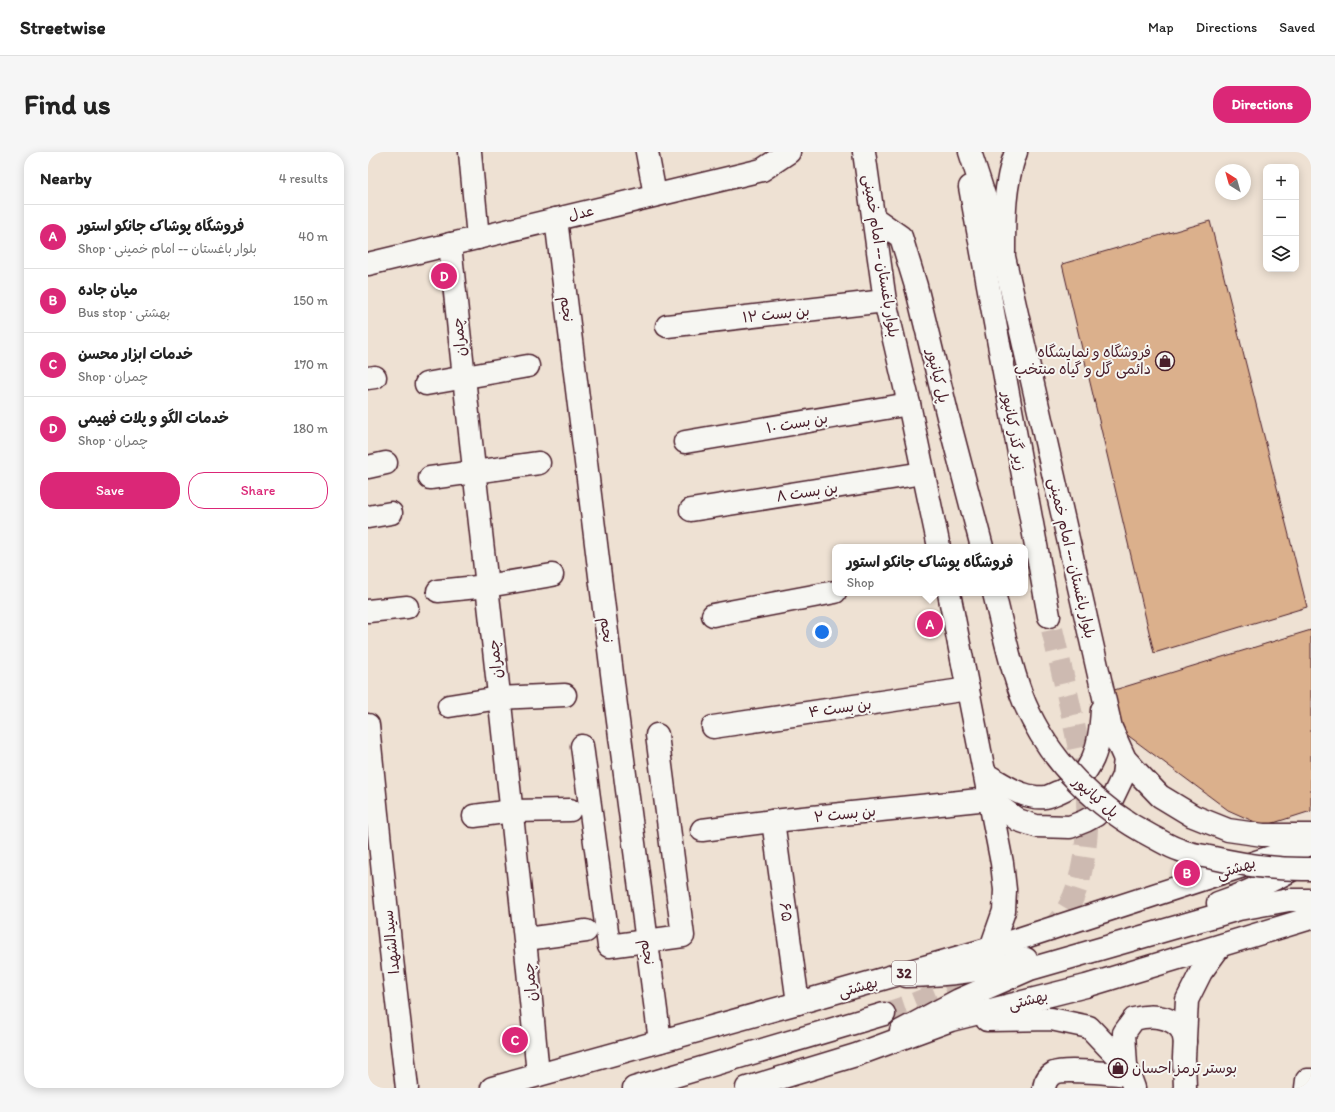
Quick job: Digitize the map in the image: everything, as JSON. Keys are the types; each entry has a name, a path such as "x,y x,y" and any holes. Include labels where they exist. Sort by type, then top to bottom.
{"main road":[{"path":"470,152 478,238"},
{"path":"647,152 655,196"},
{"name":"عدل","path":"368,264 762,170 789,152"},
{"name":"بلوار باغستان -- امام خمینی","path":"864,152 886,302 910,404 938,544"},
{"name":"زیر گذر کیانپور","path":"965,152 975,217 1048,616"},
{"name":"بلوار باغستان -- امام خمینی","path":"970,152 1004,257 1102,691 1111,728 1125,759 1160,796 1193,816 1228,830 1263,835 1311,835"},
{"path":"1004,257 1004,205 1010,168 1016,152"},
{"name":"پل کیانپور","path":"874,218 901,237 916,286 981,544"},
{"name":"نجم","path":"556,219 614,691 660,1041"},
{"name":"چمران","path":"450,244 463,378 526,939 538,1075"},
{"name":"بن بست ۱۲","path":"667,326 886,302"},
{"path":"426,384 528,366"},
{"name":"بن بست ۱۰","path":"685,442 910,404"},
{"path":"430,478 539,463"},
{"name":"بن بست ۸","path":"691,510 923,473"},
{"path":"368,517 391,512"},
{"path":"438,591 487,586 552,575"},
{"path":"713,615 832,593"},
{"path":"950,596 1002,863 1005,890 1004,911 991,948"},
{"name":"پل کیانپور","path":"995,596 1013,666 1025,703 1041,735 1057,758 1071,775 1096,800 1125,821 1179,850 1225,861 1262,867 1294,870 1311,869"},
{"path":"368,611 407,607"},
{"name":"بن بست ۴","path":"713,727 968,689"},
{"path":"985,774 1022,794 1045,797 1077,782 1086,772 1097,752 1101,729 1102,691"},
{"path":"449,706 499,698 564,695"},
{"name":"سیدالشهدا","path":"368,725 407,1088"},
{"path":"582,746 609,946 683,936 656,735"},
{"path":"989,799 1018,820 1036,826 1070,827 1096,815 1112,800 1124,776 1125,759"},
{"name":"بن بست ۲","path":"702,830 773,821 989,799"},
{"path":"474,816 512,811 570,810"},
{"name":"۶۵","path":"773,821 798,1003"},
{"name":"بهشتى","path":"492,1088 991,948 1311,844"},
{"path":"891,977 973,972 1007,964 1217,904 1237,897 1279,878 1311,860"},
{"path":"856,1055 959,1000 1030,968 1239,909 1289,900 1311,900"},
{"name":"بهشتی","path":"747,1088 856,1055 951,1020 1086,986 1311,918"},
{"path":"526,939 586,931"},
{"path":"1185,1088 1187,1000 1201,972 1220,946"},
{"path":"634,1088 884,1014"},
{"path":"1130,1076 1124,1033 1134,1019 1148,1015 1168,1019 1180,1027 1185,1042"},
{"path":"951,1020 1051,1019 1089,1027 1130,1076"},
{"path":"1044,1088 1045,1081 1054,1073 1070,1071 1130,1076"},
{"path":"1306,1088 1307,1080 1311,1080"}],"building":[{"name":"فروشگاه و نمایشگاه دائمی گل و گیاه منتخب","path":"1210,221 1307,607 1154,653 1062,264"},
{"path":"1311,630 1311,811 1264,826 1228,810 1122,731 1111,691"}],"tunnel":[{"path":"1046,934 1065,912 1075,891 1080,877 1086,844 1087,827 1087,796 1082,764 1049,616"},
{"path":"884,1014 911,1005 962,984 989,969"}],"place":[{"name":"خدمات الگو و پلات فهیمی","path":"444,276"},
{"name":"فروشگاه و نمایشگاه دائمی گل و گیاه منتخب","path":"1165,361"},
{"name":"فروشگاه پوشاک جانکو استور","path":"930,624"},
{"name":"میان جاده","path":"1187,873"},
{"name":"خدمات ابزار محسن","path":"515,1040"},
{"name":"بوستر ترمز احسان","path":"1118,1068"}]}
